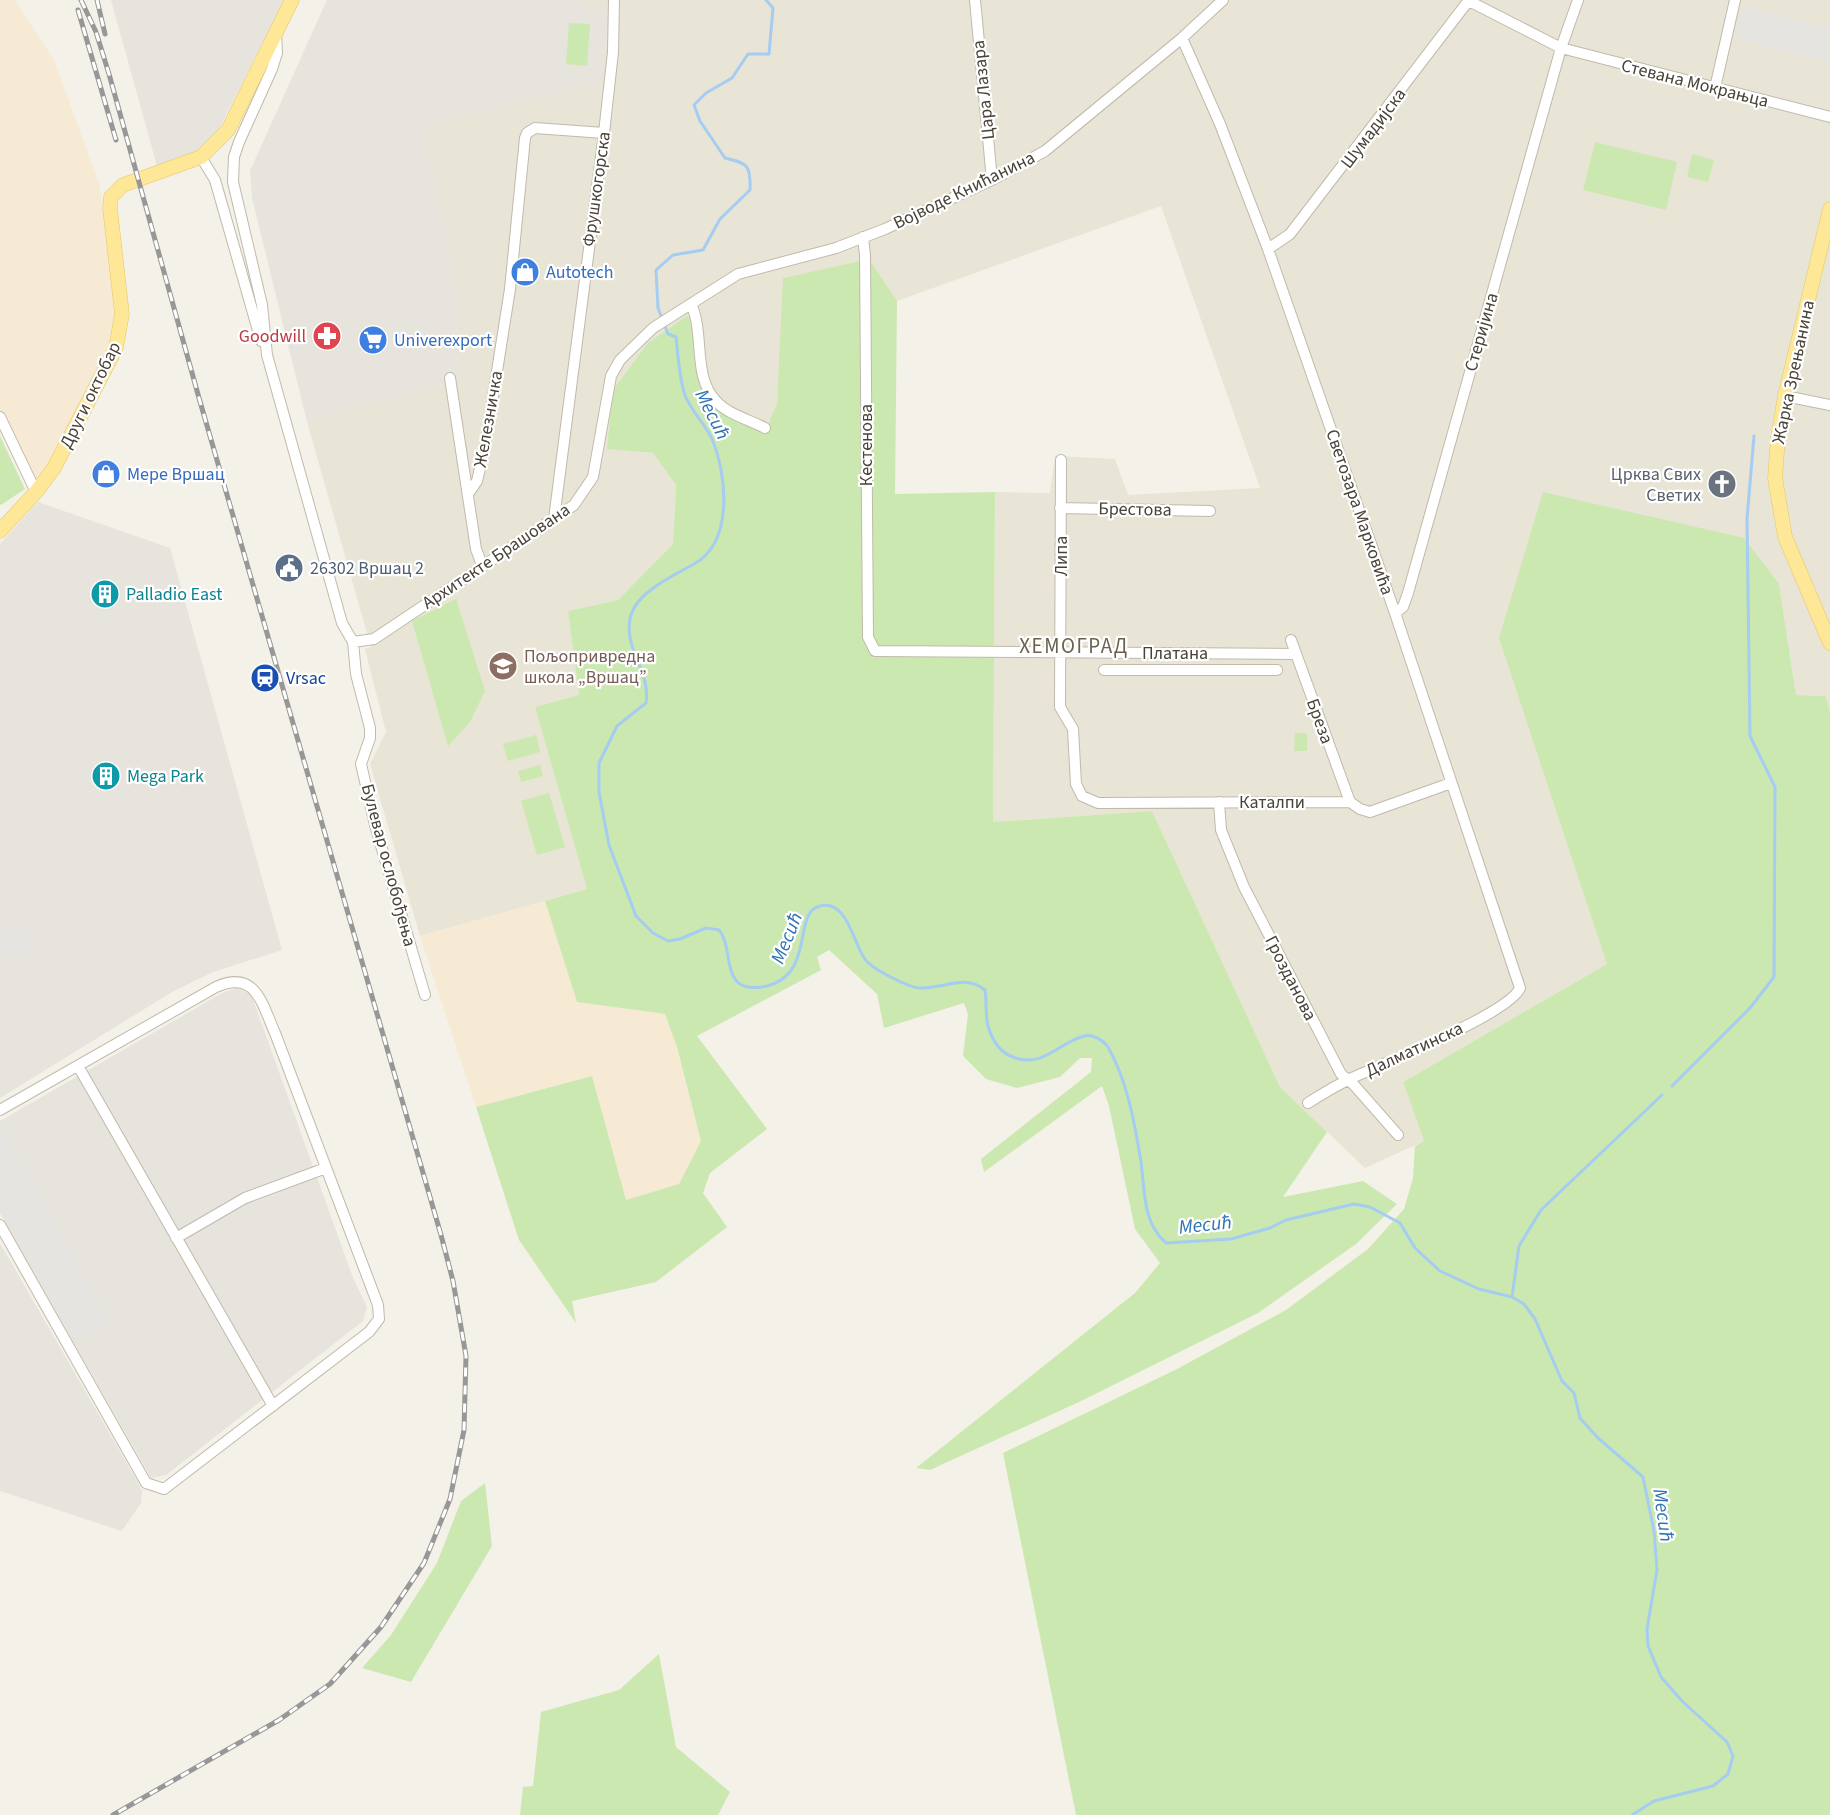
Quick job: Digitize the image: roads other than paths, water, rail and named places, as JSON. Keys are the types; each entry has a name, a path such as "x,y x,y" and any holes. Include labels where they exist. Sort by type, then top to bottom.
{"main road":[{"name":"Други октобар","path":"0,531 36,492 54,468 116,348 122,314 110,208 111,197 123,185 201,157 228,130 292,0"},
{"name":"Жарка Зрењанина","path":"1829,639 1793,557 1778,507 1776,459 1785,396 1830,209"}],"street":[{"name":"Фрушкогорска","path":"554,519 604,133 613,52 614,0"},
{"name":"Цара Лазара","path":"975,0 992,180"},
{"name":"Војводе Книћанина","path":"669,319 738,274 818,253 862,237 992,180 1044,151 1182,38 1223,0"},
{"path":"1469,0 1561,48"},
{"name":"Шумадијска","path":"1268,249 1290,234 1469,0"},
{"name":"Стеријина","path":"1395,614 1403,607 1408,593 1561,48 1578,0"},
{"path":"1715,88 1735,0"},
{"name":"Булевар ослобођења","path":"267,355 258,287 236,195 233,170 239,142 274,61 277,47 276,33"},
{"name":"Светозара Марковића","path":"1182,38 1220,124 1268,249 1395,614 1519,984 1519,991"},
{"name":"Стевана Мокрањца","path":"1561,48 1830,117"},
{"name":"Железничка","path":"468,494 477,481 485,447 510,289 525,138 527,133 535,128 604,133"},
{"name":"Булевар ослобођења","path":"201,157 215,180 342,623 354,642 354,665 370,728 370,738 362,764 375,825 425,995"},
{"name":"Кестенова","path":"862,237 865,263 868,637 875,651"},
{"path":"248,298 258,287"},
{"name":"Булевар ослобођења","path":"248,298 264,321"},
{"path":"691,304 699,326 702,363 709,391 716,402 765,428"},
{"name":"Архитекте Брашована","path":"354,642 374,639 482,565 574,506 594,477 611,376 620,360 653,328 669,319"},
{"path":"450,378 476,549 482,565"},
{"path":"1785,396 1830,405"},
{"path":"0,417 36,492"},
{"name":"Липа","path":"1061,460 1061,711 1074,729 1076,784 1086,799"},
{"name":"Брестова","path":"1060,508 1210,511"},
{"name":"Бреза","path":"1291,640 1350,802"},
{"name":"Платана","path":"875,651 1296,654"},
{"path":"1221,653 1221,670"},
{"path":"1104,670 1277,670"},
{"name":"Каталпи","path":"1086,799 1098,803 1350,802 1365,812 1380,810 1450,783"},
{"name":"Грозданова","path":"1219,802 1221,830 1244,887 1336,1065 1341,1074 1398,1135"},
{"path":"0,1110 216,987 230,981 243,982 257,992 327,1168 375,1297 379,1319 369,1332 164,1489 146,1483 0,1225"},
{"name":"Далматинска","path":"1308,1102 1348,1080 1461,1028 1514,997 1519,991"},
{"path":"78,1066 273,1406"},
{"path":"176,1238 245,1198 327,1168"}],"waterway":[{"name":"Месић","path":"766,0 773,8 769,54 748,54 732,78 706,93 694,105 700,121 725,158 743,164 749,171 750,190 720,219 703,250 673,255 656,270 658,308 668,334 676,337 681,379 686,398 709,433 717,454 724,507 716,540 707,554 646,593 633,610 629,630 645,681 646,703 617,726 599,763 599,792 609,845 636,916 653,933 668,941 680,939 706,928 719,930 723,936 735,979 743,986 757,988 782,980 791,970 797,958 810,912 817,907 827,905 836,908 842,915 866,960 891,977 920,988 962,982 977,985 985,990 988,1026 994,1041 1008,1055 1023,1060 1033,1060 1050,1054 1084,1036 1101,1040 1115,1060 1125,1088 1136,1133 1146,1205 1158,1235 1166,1243 1231,1239 1270,1228 1286,1220 1354,1204 1370,1207 1400,1223 1415,1248 1440,1271 1479,1289 1512,1297 1524,1304 1535,1319 1562,1381 1574,1393 1580,1418 1598,1438 1643,1477 1654,1531 1657,1570 1647,1629 1648,1646 1661,1677 1682,1701 1727,1742 1733,1756 1728,1774 1713,1786 1654,1801 1632,1815"},
{"path":"1672,1086 1750,1008 1774,977 1775,787 1750,736 1747,519 1754,436"},
{"path":"1512,1297 1519,1246 1541,1210 1662,1095"}],"railway":[{"path":"81,0 96,32 109,74 199,398 441,1235 453,1281 466,1356 464,1430 450,1499 424,1563 381,1627 330,1684 279,1720 113,1815"},
{"path":"97,0 105,34"},
{"path":"78,10 116,140"}],"place":[{"name":"Autotech","path":"525,272"},
{"name":"Goodwill","path":"327,336"},
{"name":"Univerexport","path":"373,340"},
{"name":"Мере Вршац","path":"106,474"},
{"name":"Црква Свих Светих","path":"1722,484"},
{"name":"26302 Вршац 2","path":"289,568"},
{"name":"Palladio East","path":"105,594"},
{"name":"Пољопривредна школа „Вршац”","path":"503,666"},
{"name":"Vrsac","path":"265,678"},
{"name":"Mega Park","path":"106,776"}],"district":[{"name":"ХЕМОГРАД","path":"1074,646"}]}
